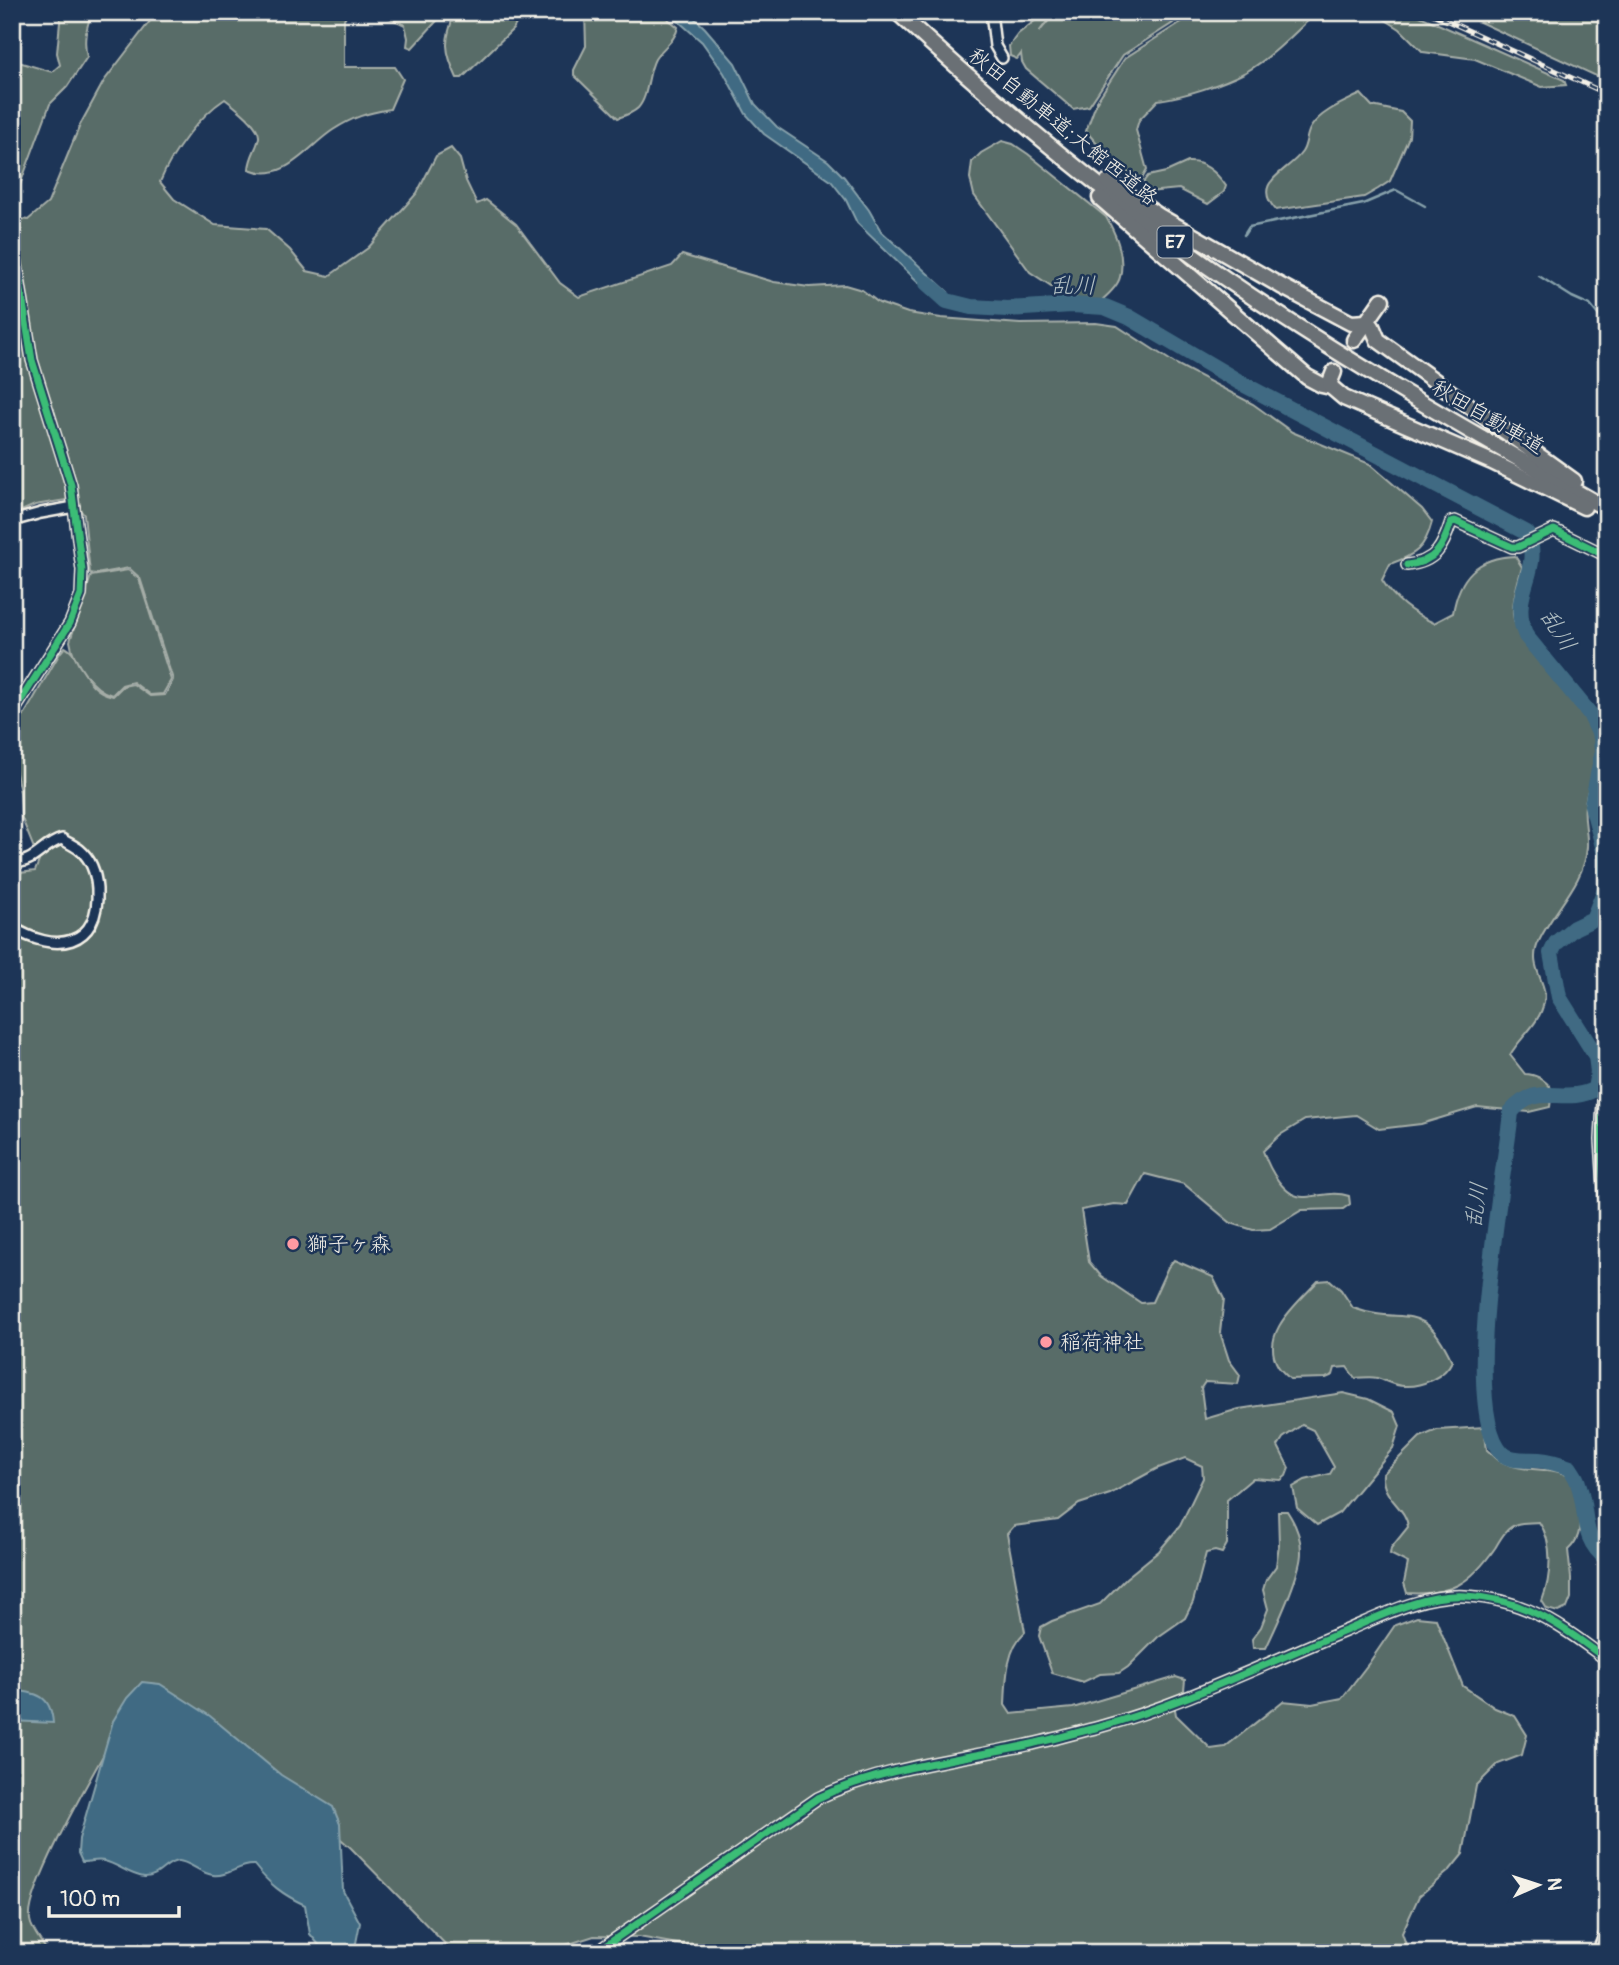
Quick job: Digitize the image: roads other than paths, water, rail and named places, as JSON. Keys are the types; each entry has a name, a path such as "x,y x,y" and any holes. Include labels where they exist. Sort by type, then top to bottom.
{"highway":[{"name":"秋田自動車道;大館西道路","path":"897,12 1009,114 1158,231 1349,359"},
{"path":"1009,114 1170,222 1280,286 1351,323 1370,324"},
{"path":"1009,114 1033,138 1297,368 1318,383 1336,379 1344,398 1492,462 1607,518"},
{"path":"1358,342 1384,302"},
{"path":"1370,324 1378,340 1607,503"},
{"name":"秋田自動車道","path":"1349,359 1607,509"}],"street":[{"path":"991,12 995,46 1002,58"},
{"path":"12,234 32,360 71,485 82,570 82,594 70,623 12,714"},
{"path":"12,521 74,507"},
{"path":"1407,565 1420,564 1434,555 1444,545 1451,522 1455,521 1512,547 1518,547 1554,530 1607,556"},
{"path":"12,863 24,863 52,842 62,839 80,849 90,862 96,875 97,905 95,918 87,931 65,941 44,942 12,927"},
{"path":"1607,1069 1601,1140 1607,1233"},
{"path":"595,1953 818,1798 850,1783 896,1770 1028,1745 1133,1717 1180,1700 1411,1603 1464,1595 1514,1603 1538,1612 1569,1631 1607,1660"},
{"path":"1597,1953 1607,1928"}],"water":[{"path":"668,12 688,12 705,28 735,63 755,104 777,127 828,161 869,210 881,231 948,292 938,301 857,223 846,200 831,181 764,134 746,114 724,73 702,42"},
{"path":"142,1682 160,1684 210,1716 281,1775 333,1807 340,1824 343,1891 360,1923 356,1943 348,1953 323,1950 310,1934 305,1905 277,1888 254,1865 213,1875 178,1861 154,1875 144,1877 104,1861 82,1862 78,1853 79,1839 113,1721 127,1698"},
{"path":"12,1690 29,1692 46,1701 53,1723 12,1721"}],"waterway":[{"path":"1244,235 1249,227 1363,204 1396,190 1425,206"},
{"path":"1539,276 1590,305 1607,326"},
{"name":"乱川","path":"927,283 947,301 971,307 1105,307 1129,317 1241,383 1527,533 1531,560 1521,607 1521,621 1526,636 1590,714 1601,737 1602,754 1592,805 1605,854 1606,887 1593,919 1574,928 1556,943 1551,953 1559,997 1596,1056 1598,1072 1595,1089 1584,1094 1531,1097 1511,1112 1488,1291 1484,1391 1490,1430 1503,1454 1515,1459 1547,1461 1570,1468 1577,1479 1588,1533 1598,1551 1607,1559"}],"tunnel":[{"path":"1334,372 1354,340"}],"railway":[{"path":"1428,12 1607,94"}],"place":[{"name":"獅子ヶ森","path":"293,1244"},
{"name":"稲荷神社","path":"1046,1342"}]}
